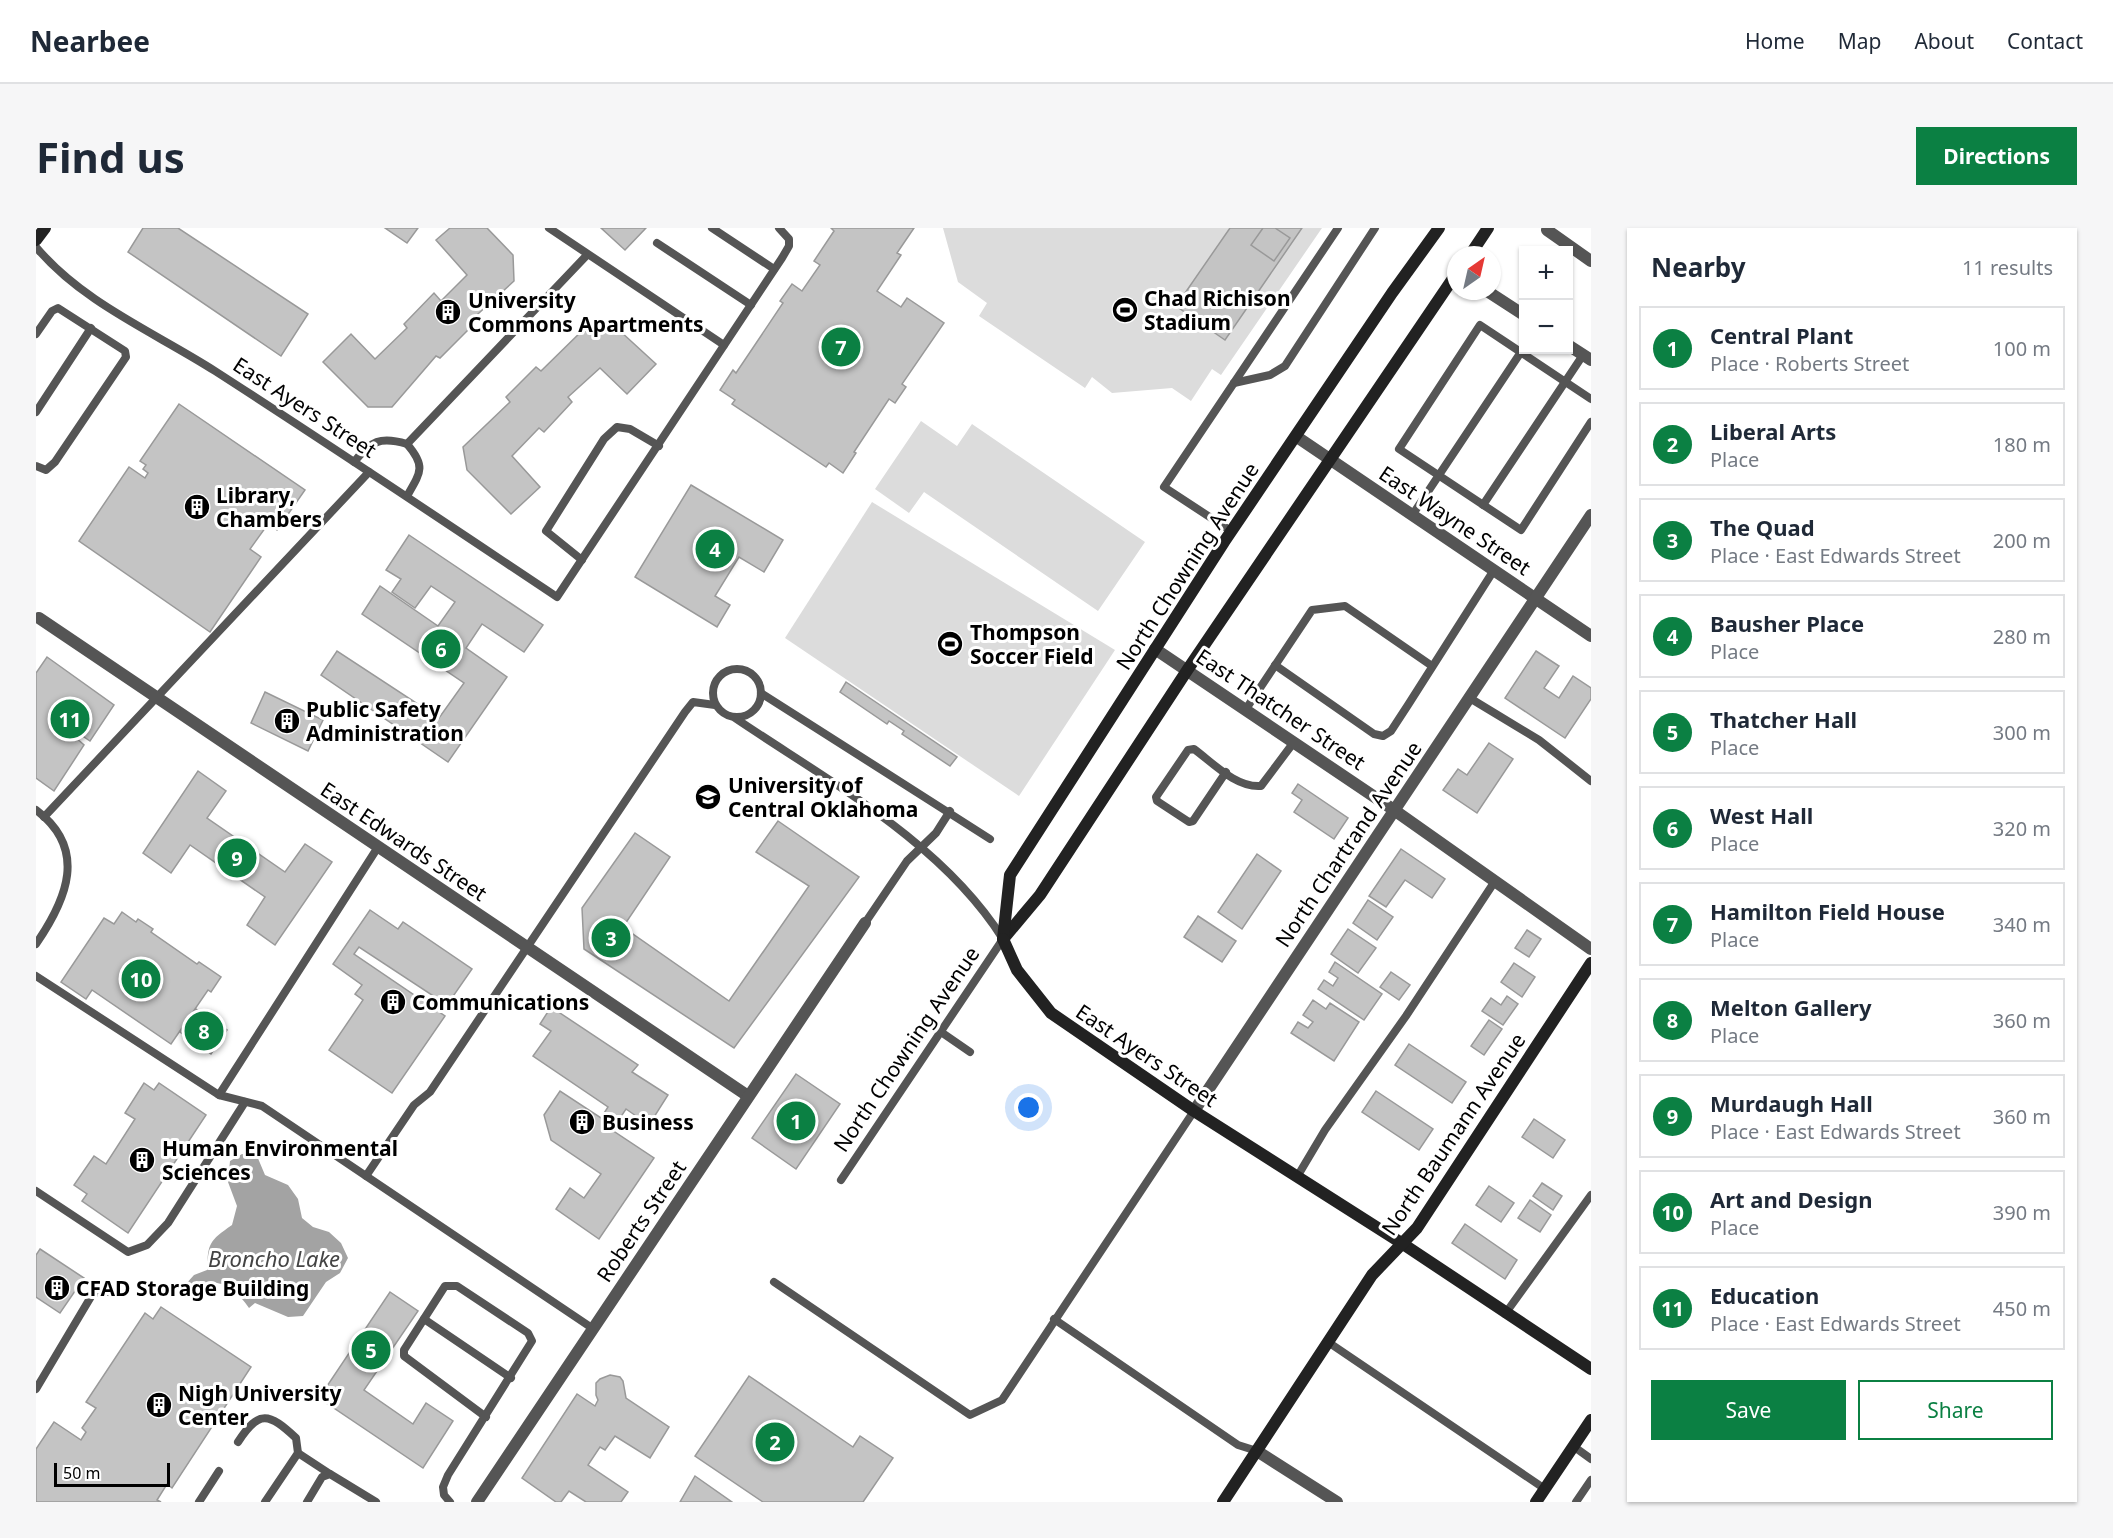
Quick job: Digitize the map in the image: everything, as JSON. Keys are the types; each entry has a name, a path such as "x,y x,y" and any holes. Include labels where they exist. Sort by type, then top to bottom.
{"street":[{"path":"36,240 45,228"},
{"name":"North Chowning Avenue","path":"1003,939 1010,875 1231,531 1297,437 1392,293 1439,228"},
{"path":"1476,246 1488,228"},
{"path":"1547,230 1591,261"},
{"name":"North Chowning Avenue","path":"1003,939 1040,895 1188,669 1447,287"},
{"path":"1501,300 1519,312"},
{"path":"1573,348 1587,357"},
{"name":"East Wayne Street","path":"1297,437 1332,458 1590,633"},
{"name":"North Chartrand Avenue","path":"1194,1111 1534,597 1591,515"},
{"name":"East Edwards Street","path":"37,617 748,1096"},
{"name":"East Thatcher Street","path":"1155,649 1188,669 1394,810 1591,949"},
{"name":"Roberts Street","path":"477,1502 865,922"},
{"name":"East Ayers Street","path":"1003,939 1017,970 1051,1013 1194,1111 1403,1244 1505,1314 1591,1369"},
{"name":"North Baumann Avenue","path":"1223,1502 1372,1275 1403,1244 1591,963"},
{"path":"1536,1502 1591,1420"},
{"path":"1257,1450 1337,1502"}],"lane":[{"path":"549,228 560,231 587,255 724,345"},
{"path":"712,228 774,269"},
{"path":"659,446 630,429 617,427 604,439 546,531 582,560 659,446 789,246 786,233 779,228"},
{"path":"1231,531 1164,487 1338,228"},
{"path":"1234,382 1270,375 1285,366 1375,228"},
{"path":"657,243 751,305"},
{"name":"East Ayers Street","path":"36,247 54,269 85,292 169,342 407,496 557,597 582,560"},
{"path":"407,444 587,255"},
{"path":"36,334 52,311 58,308 125,351 126,357 55,462 46,470 36,466"},
{"path":"1519,351 1480,325 1399,449 1521,530 1591,422"},
{"path":"36,412 91,328"},
{"path":"1413,514 1520,354"},
{"path":"1524,354 1591,399"},
{"path":"1483,505 1565,382 1587,357"},
{"path":"354,462 366,446 379,440 407,444 419,458 420,472 407,496"},
{"path":"44,817 369,472"},
{"path":"1275,665 1374,734 1383,736 1390,731 1494,570"},
{"path":"1246,709 1312,610 1345,606 1432,666"},
{"path":"734,669 750,673 760,685 760,701 750,714 735,718 720,711 715,705 712,698 715,682 726,671 734,669"},
{"path":"761,693 950,811 990,839"},
{"path":"1468,697 1539,740 1591,781"},
{"path":"366,1176 414,1105 430,1092 685,712 693,702 715,705"},
{"name":"East Ayers Street","path":"735,718 922,846 969,893 1003,939"},
{"path":"1226,772 1193,821 1189,822 1157,801 1156,797 1188,750 1194,749 1251,787 1261,786 1294,742"},
{"path":"36,810 60,836 68,858 69,872 65,894 36,944"},
{"name":"Roberts Street","path":"865,922 907,861 936,833 950,811"},
{"path":"219,1095 378,847"},
{"path":"1297,1177 1325,1130 1393,1035 1495,881"},
{"name":"North Chowning Avenue","path":"841,1180 1003,939"},
{"path":"36,976 219,1095 262,1106 592,1328"},
{"path":"941,1032 970,1053"},
{"path":"36,1191 128,1252 147,1245 168,1223 245,1102"},
{"path":"774,1282 970,1415 1002,1400 1194,1111"},
{"path":"1505,1314 1591,1196"},
{"path":"450,1502 444,1495 443,1487 531,1347 532,1341 528,1333 457,1286 446,1286 404,1350 404,1356 486,1418"},
{"path":"36,1389 92,1295 101,1290 116,1294"},
{"path":"424,1319 511,1378"},
{"path":"1054,1319 1238,1445 1257,1450"},
{"path":"1328,1342 1545,1489"},
{"path":"238,1442 255,1420 273,1419 296,1438 298,1453 265,1502"},
{"path":"1574,1446 1591,1459"},
{"path":"298,1453 376,1502"},
{"path":"200,1502 219,1471"},
{"path":"307,1502 322,1477 330,1474"},
{"path":"1576,1502 1591,1480"}],"shaded area":[{"name":"Chad Richison Stadium","path":"943,228 1322,228 1221,375 1212,369 1191,401 1172,388 1112,393 1092,377 1085,388 979,316 987,303 958,282"},
{"path":"921,421 957,446 972,424 1145,542 1098,611 924,492 909,513 875,489"},
{"name":"Thompson Soccer Field","path":"872,502 1115,650 1019,796 785,638"}],"water":[{"name":"Broncho Lake","path":"242,1154 257,1156 265,1175 288,1185 298,1199 302,1218 313,1227 329,1232 341,1243 348,1258 340,1273 326,1282 303,1316 288,1317 255,1303 249,1308 237,1293 222,1284 206,1282 188,1289 185,1285 194,1275 207,1270 211,1243 232,1225 237,1206 228,1182 230,1161"}],"building":[{"path":"143,228 178,228 308,314 281,356 128,252"},
{"path":"385,228 418,228 407,243"},
{"name":"University Commons Apartments","path":"450,228 487,228 513,255 514,281 468,323 471,327 440,358 436,356 392,407 368,407 323,362 351,334 375,359 407,328 404,324 434,293 441,301 467,275 436,240"},
{"path":"601,228 646,228 625,250"},
{"path":"831,228 914,228 897,253 901,255 877,291 901,307 907,298 944,323 902,384 906,387 895,403 889,399 843,473 829,463 826,467 732,404 735,400 720,390 733,370 736,373 783,303 780,301 792,284 802,291 820,265 814,261 834,231"},
{"path":"1230,228 1302,228 1225,340 1176,306"},
{"path":"1263,228 1275,228 1290,238 1274,261 1251,245"},
{"name":"University Commons Apartments","path":"608,320 656,364 627,394 600,368 568,397 572,402 544,432 539,428 512,456 540,487 511,514 467,470 463,447 510,402 506,397 536,367 541,371 587,326"},
{"name":"Library, Chambers","path":"179,404 305,490 277,530 268,524 250,549 261,557 210,632 79,541 129,467 145,478 148,473 143,469 146,465 140,461"},
{"path":"691,485 783,540 764,572 739,557 715,596 730,605 717,627 635,577"},
{"path":"409,535 543,625 524,652 482,624 466,648 507,677 448,762 321,675 337,651 439,718 464,683 362,614 380,586 438,626 455,602 431,586 415,608 392,592 401,579 386,570"},
{"path":"1536,651 1559,666 1544,688 1559,698 1573,676 1591,688 1591,699 1565,738 1505,698"},
{"path":"47,657 114,705 90,741 78,733 75,737 84,745 54,791 36,778 36,673"},
{"path":"846,682 957,757 950,766 902,734 904,731 889,721 887,724 840,692"},
{"name":"Public Safety Administration","path":"265,692 323,720 308,751 251,723"},
{"path":"1489,743 1513,759 1477,813 1443,790 1458,769 1467,775"},
{"path":"198,771 226,791 207,818 285,872 305,844 332,862 275,945 247,925 265,897 190,845 171,873 143,853"},
{"path":"1298,784 1348,818 1334,839 1294,812 1302,800 1292,793"},
{"path":"778,821 859,877 734,1048 584,949 582,908 635,833 670,857 623,927 729,1001 809,886 756,852"},
{"path":"1401,849 1445,879 1432,898 1405,880 1386,907 1369,896"},
{"path":"1257,854 1281,871 1242,929 1218,912"},
{"path":"1368,900 1393,917 1377,940 1353,923"},
{"name":"Communications","path":"370,910 398,929 403,922 472,969 447,1005 359,947 354,954 445,1016 392,1093 329,1050 363,1000 355,994 362,985 333,964"},
{"path":"122,912 136,922 138,919 153,929 151,932 197,964 199,962 221,977 211,992 208,990 171,1044 92,990 86,999 61,982 104,918 114,924"},
{"path":"1198,916 1236,941 1222,962 1184,937"},
{"path":"1348,929 1376,948 1358,973 1331,954"},
{"path":"1527,930 1541,939 1529,957 1515,948"},
{"path":"1335,962 1382,994 1364,1020 1318,989 1324,980 1333,986 1338,978 1329,972"},
{"path":"1514,963 1535,977 1522,997 1501,982"},
{"path":"1391,972 1410,985 1399,1000 1380,987"},
{"path":"1507,996 1518,1004 1503,1025 1482,1011 1491,998 1501,1005"},
{"path":"1313,1000 1326,1009 1330,1003 1359,1022 1334,1061 1291,1033 1298,1022 1308,1028 1313,1022 1303,1015"},
{"name":"Business","path":"551,1007 638,1065 632,1072 668,1095 649,1125 626,1109 612,1130 654,1158 599,1239 556,1209 570,1188 584,1198 601,1174 551,1140 544,1115 560,1091 601,1118 608,1107 533,1056 551,1031 540,1024"},
{"path":"196,1009 227,1030 211,1054 180,1032"},
{"path":"1489,1020 1502,1029 1484,1055 1471,1046"},
{"path":"1409,1044 1466,1082 1452,1103 1395,1065"},
{"path":"796,1074 840,1104 796,1169 752,1138"},
{"name":"Human Environmental Sciences","path":"144,1083 154,1090 159,1083 206,1115 128,1233 82,1201 87,1194 74,1185 94,1156 106,1164 135,1119 125,1113"},
{"path":"1376,1091 1433,1129 1419,1150 1362,1112"},
{"path":"1534,1119 1565,1140 1553,1158 1522,1137"},
{"path":"1542,1183 1562,1196 1553,1210 1533,1196"},
{"path":"1489,1186 1514,1203 1501,1222 1476,1205"},
{"path":"1530,1200 1551,1215 1540,1232 1518,1218"},
{"path":"1465,1224 1517,1260 1505,1279 1452,1243"},
{"name":"CFAD Storage Building","path":"40,1249 84,1278 60,1313 36,1297 36,1255"},
{"path":"390,1292 418,1311 364,1390 413,1424 426,1403 453,1421 423,1468 319,1398"},
{"name":"Nigh University Center","path":"161,1307 251,1367 172,1488 167,1484 157,1500 161,1502 36,1502 36,1449 54,1422 81,1440 86,1432 82,1428 96,1408 86,1402 145,1313 153,1319"},
{"path":"610,1375 620,1377 623,1381 626,1398 669,1427 650,1458 615,1436 605,1450 600,1447 588,1465 628,1492 621,1502 586,1502 569,1491 561,1502 556,1502 522,1478 577,1394 595,1406 598,1400 596,1383"},
{"path":"749,1376 853,1447 860,1436 893,1458 863,1502 763,1502 695,1456"},
{"path":"695,1476 732,1502 680,1502"}],"place":[{"name":"Chad Richison Stadium","path":"1125,310"},
{"name":"University Commons Apartments","path":"448,312"},
{"name":"Hamilton Field House","path":"841,347"},
{"name":"Library, Chambers","path":"197,507"},
{"name":"Bausher Place","path":"715,549"},
{"name":"Thompson Soccer Field","path":"950,644"},
{"name":"West Hall","path":"441,649"},
{"name":"Education","path":"70,719"},
{"name":"Public Safety Administration","path":"287,721"},
{"name":"University of Central Oklahoma","path":"708,797"},
{"name":"Murdaugh Hall","path":"237,858"},
{"name":"The Quad","path":"611,938"},
{"name":"Art and Design","path":"141,979"},
{"name":"Communications","path":"393,1002"},
{"name":"Melton Gallery","path":"204,1031"},
{"name":"Central Plant","path":"796,1121"},
{"name":"Business","path":"582,1122"},
{"name":"Human Environmental Sciences","path":"142,1160"},
{"name":"CFAD Storage Building","path":"57,1288"},
{"name":"Thatcher Hall","path":"371,1350"},
{"name":"Nigh University Center","path":"159,1405"},
{"name":"Liberal Arts","path":"775,1442"}]}
